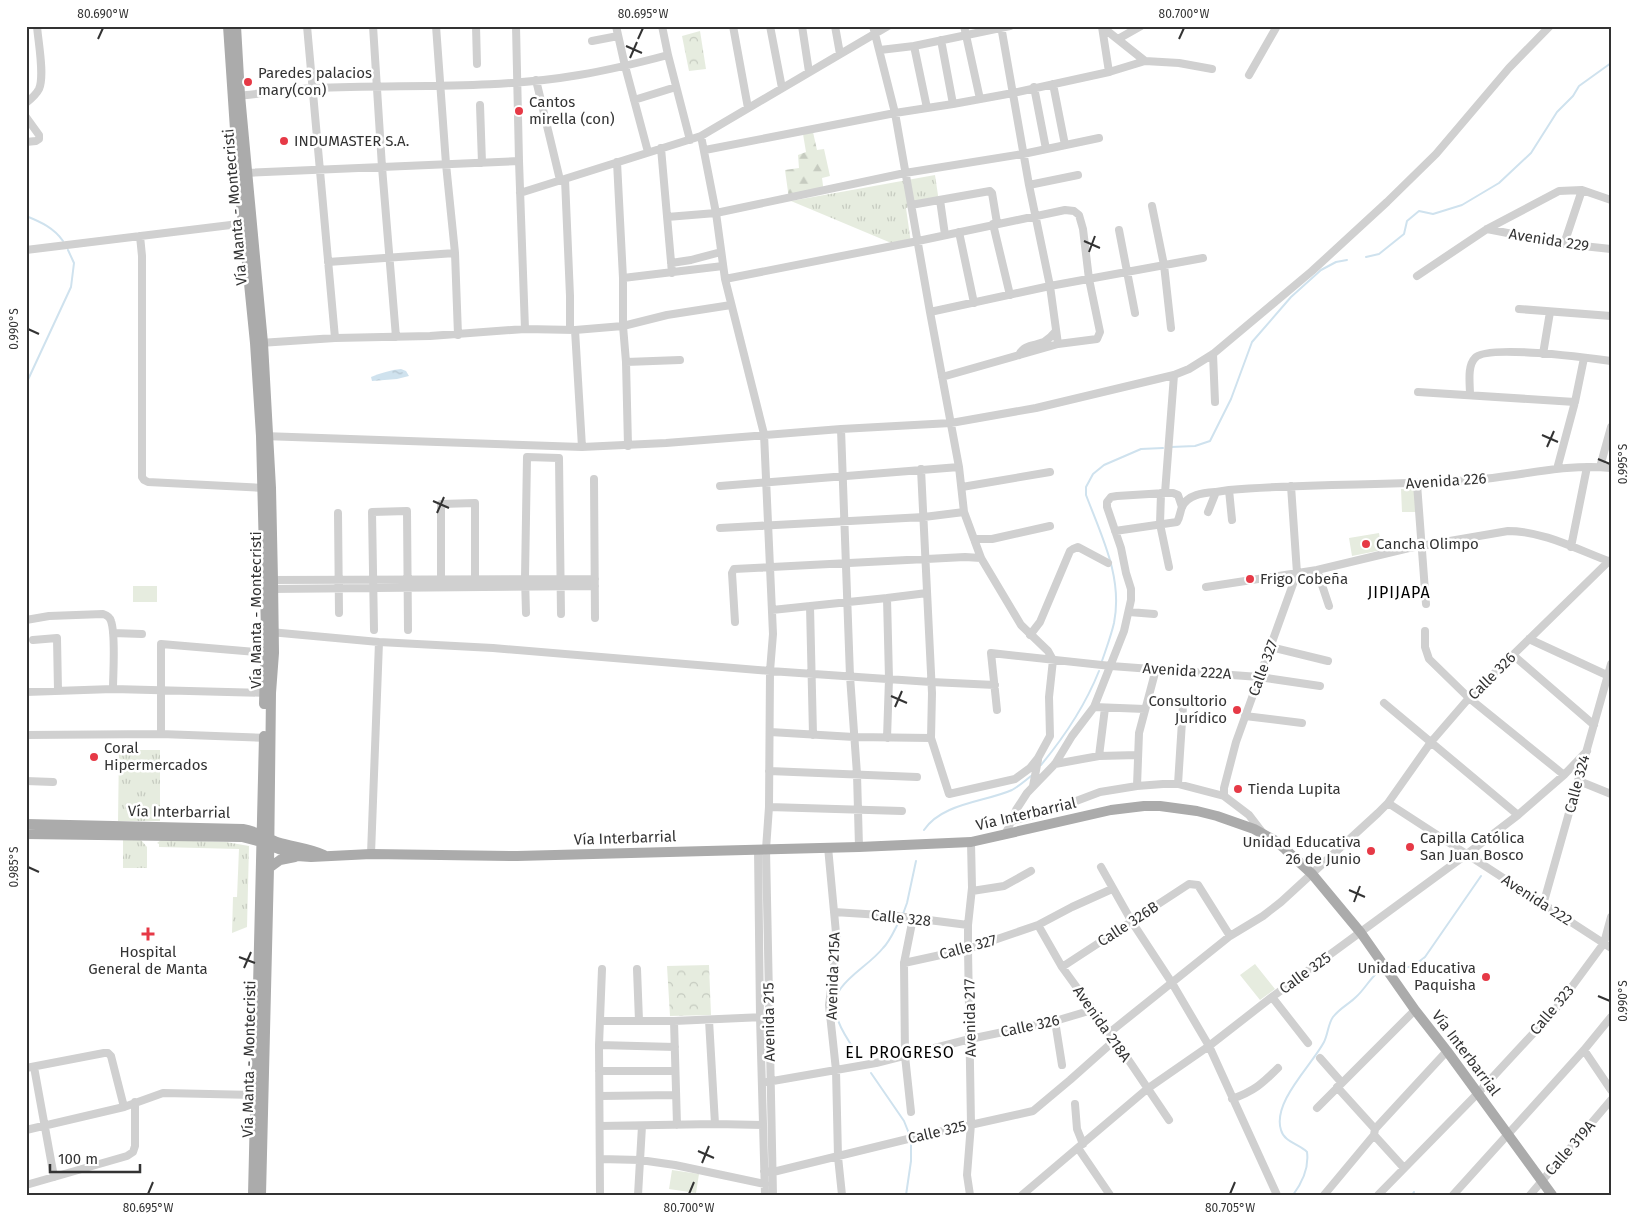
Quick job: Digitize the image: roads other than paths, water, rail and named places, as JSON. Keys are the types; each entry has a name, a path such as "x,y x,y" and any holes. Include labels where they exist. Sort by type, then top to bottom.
{"main road":[{"name":"Vía Manta - Montecristi","path":"228,26 259,343 269,584 270,653 259,1094 261,1195"},
{"name":"Vía Manta - Montecristi","path":"236,26 236,96"},
{"name":"Vía Interbarrial","path":"265,840 297,856 310,857 371,854 517,856 859,847 971,842 1111,810 1144,806 1197,811 1230,820 1263,833 1285,849 1312,874 1361,933 1415,1010 1552,1195"},
{"name":"Vía Interbarrial","path":"26,824 242,837 282,843 313,850 325,855"},
{"name":"Vía Interbarrial","path":"26,834 151,831"},
{"name":"Vía Manta - Montecristi","path":"253,1195 269,868 265,840"},
{"path":"269,868 280,860 297,856"}],"street":[{"path":"26,103 39,90 42,80 37,26"},
{"path":"307,26 336,338"},
{"path":"374,26 388,257 396,337"},
{"path":"436,26 446,164 455,253 458,335"},
{"path":"476,26 477,64"},
{"path":"516,26 524,329"},
{"path":"616,26 624,66 648,152"},
{"path":"662,26 690,140"},
{"path":"734,26 748,108"},
{"path":"770,26 782,88"},
{"path":"802,26 809,72"},
{"path":"835,26 840,54"},
{"path":"520,193 701,136 840,54 874,30 888,26"},
{"path":"964,26 980,99"},
{"path":"1118,39 1141,26"},
{"path":"1249,75 1277,26"},
{"path":"264,436 582,447 628,446 764,434 951,423 1036,408 1174,375 1189,369 1213,354 1306,276 1387,202 1436,154 1509,68 1550,26"},
{"path":"880,50 914,46 1004,27 1023,154 1050,286 1058,344"},
{"path":"1101,27 1145,61"},
{"path":"1101,27 1108,72"},
{"path":"874,30 895,112 959,467 964,512 981,558 1021,625 1048,651 1053,660 1049,697 1050,736 1038,758 1030,768 1015,779 949,794 931,738 932,682 921,469"},
{"path":"592,41 618,36"},
{"path":"941,40 953,104"},
{"path":"914,46 927,108"},
{"path":"236,96 312,88 440,86 517,82 578,76 668,55"},
{"path":"705,150 895,112 1013,93 1108,72 1145,61 1179,63 1212,69"},
{"path":"536,80 562,180 582,447"},
{"path":"1053,84 1065,146"},
{"path":"634,100 676,87"},
{"path":"1034,87 1046,149"},
{"path":"480,105 482,162"},
{"path":"26,117 39,135 39,139 26,142"},
{"name":"Avenida 215","path":"701,136 716,213 725,279 764,434 773,634 770,671 769,807 762,849 764,1017 762,1083 763,1125 773,1195"},
{"path":"667,217 716,213 905,173 1023,154 1099,138"},
{"path":"661,148 672,273"},
{"path":"242,173 519,161"},
{"path":"617,162 623,278 628,446"},
{"path":"1029,185 1078,175"},
{"path":"1417,276 1487,229 1559,191 1582,190 1611,200"},
{"path":"1564,244 1582,190"},
{"path":"912,205 990,191 992,193 995,224 1010,295"},
{"path":"940,200 945,236"},
{"path":"1152,206 1164,265 1171,328"},
{"path":"725,279 945,236 1065,210 1074,211 1079,215 1100,332 1097,339 1058,344 942,377"},
{"path":"26,250 247,223"},
{"name":"Avenida 229","path":"1487,229 1564,244 1611,249"},
{"path":"1119,230 1135,313"},
{"path":"958,232 974,303"},
{"path":"140,236 142,256 142,477 148,482 266,488"},
{"path":"671,262 691,260 721,252"},
{"path":"328,262 455,253"},
{"path":"930,312 1050,286 1203,258"},
{"path":"623,278 723,266"},
{"path":"259,343 336,338 458,335 524,329 572,330 623,326 667,315 731,305"},
{"path":"1519,309 1611,316"},
{"path":"1543,354 1550,312"},
{"path":"1020,354 1026,347 1044,342 1056,332"},
{"path":"1470,395 1471,363 1479,354 1491,351 1611,361"},
{"path":"1213,354 1215,402"},
{"path":"1557,469 1575,402 1584,358"},
{"path":"626,362 680,360"},
{"path":"1169,566 1160,524 1174,375"},
{"path":"1418,392 1575,402"},
{"path":"1600,467 1611,427"},
{"path":"841,429 850,676 857,774 859,847"},
{"path":"526,612 526,457 559,458 560,614"},
{"path":"720,486 959,467"},
{"path":"1571,547 1587,467"},
{"name":"Avenida 226","path":"1160,524 1177,522 1182,507 1189,498 1229,490 1291,486 1417,484 1474,480 1557,469 1611,468"},
{"path":"962,487 1050,472"},
{"path":"594,479 595,618"},
{"path":"1417,484 1420,546 1426,604"},
{"name":"Calle 327","path":"1224,796 1229,767 1245,716 1297,573 1291,486"},
{"path":"1229,490 1232,520"},
{"path":"1208,512 1216,492"},
{"path":"1006,833 1021,801 1055,764 1072,736 1094,707 1124,630 1129,612 1131,589 1107,502 1111,497 1173,493 1178,495 1182,507"},
{"path":"441,583 441,504 475,503 475,587"},
{"path":"374,630 372,512 406,511 408,630"},
{"path":"720,528 924,517 964,512"},
{"path":"338,513 339,613"},
{"path":"1115,531 1160,524"},
{"path":"974,539 992,539 1050,526"},
{"path":"1206,587 1317,570 1420,546 1508,531 1521,531 1549,538 1610,562"},
{"path":"1030,635 1040,622 1070,551 1078,548 1108,562"},
{"path":"735,622 734,569 965,557 981,558"},
{"name":"Calle 326","path":"1388,803 1430,742 1469,698 1610,562"},
{"path":"1317,570 1330,606"},
{"path":"441,583 475,578 525,582 595,582"},
{"path":"269,584 309,580 374,579 475,587 525,582"},
{"path":"309,580 309,589"},
{"path":"269,584 309,589 374,588 407,583"},
{"path":"772,610 927,593"},
{"path":"887,598 889,679 887,738"},
{"path":"810,606 813,735"},
{"path":"1129,612 1154,614"},
{"path":"26,620 49,616 102,614 108,616 111,620 113,633 113,689"},
{"path":"1425,631 1425,647 1429,660 1469,698 1564,775"},
{"path":"270,632 378,642 493,648 770,671 995,685 997,710"},
{"path":"113,633 142,634"},
{"path":"33,640 57,638 58,691"},
{"path":"1529,639 1609,676"},
{"path":"371,854 378,642"},
{"path":"161,734 161,644 270,653"},
{"path":"1270,647 1328,661"},
{"name":"Avenida 222A","path":"995,685 990,653 1111,666 1259,676 1320,686"},
{"path":"1513,654 1594,725"},
{"name":"Calle 324","path":"1543,905 1611,664"},
{"path":"1137,786 1139,733 1156,669"},
{"path":"26,692 113,689 268,693"},
{"path":"1384,703 1518,815"},
{"path":"1178,784 1183,706"},
{"path":"1094,707 1145,709"},
{"path":"1099,756 1105,708"},
{"path":"1245,716 1302,723"},
{"path":"770,732 854,737 931,738"},
{"path":"26,734 161,734 267,738"},
{"name":"Calle 325","path":"1022,1195 1148,1089 1209,1046 1272,997 1468,854 1518,815 1564,775 1587,751"},
{"path":"1055,764 1099,756 1138,754"},
{"path":"1033,786 1038,758"},
{"path":"769,771 917,777"},
{"path":"26,781 53,782"},
{"path":"1579,781 1611,794"},
{"path":"1012,821 1047,812 1100,792 1137,786 1178,784 1224,796 1249,815 1263,833"},
{"name":"Calle 325","path":"769,1172 1033,1111 1070,1080 1112,1036 1172,983 1230,936 1263,916 1312,874 1388,803"},
{"name":"Avenida 222","path":"1388,803 1607,945"},
{"path":"769,807 902,811"},
{"name":"Avenida 217","path":"970,1195 967,1175 971,1124 968,925 972,891 971,842"},
{"name":"Avenida 215A","path":"828,847 837,944 829,1005 836,1070 838,1157 842,1195"},
{"path":"1100,867 1209,1046 1277,1193"},
{"path":"972,891 1004,886 1031,871"},
{"name":"Calle 326B","path":"1062,967 1190,884 1198,885 1230,936"},
{"name":"Calle 327","path":"904,963 968,949 1038,925 1112,889"},
{"name":"Calle 328","path":"834,912 897,916 968,925"},
{"name":"Calle 323","path":"1378,1195 1478,1093 1554,1011 1607,945 1611,917"},
{"path":"911,918 904,963 905,1056 911,1112"},
{"name":"Avenida 218A","path":"1038,925 1062,967 1169,1120"},
{"path":"600,1195 599,1045 602,969"},
{"path":"637,969 639,1021"},
{"path":"1272,997 1308,1043"},
{"name":"Calle 326","path":"762,1083 905,1056 970,1038 1055,1021 1092,1010"},
{"path":"1317,1108 1415,1010"},
{"path":"600,1021 674,1021 764,1017"},
{"name":"Avenida 215","path":"764,1017 770,1082 769,1172 765,1184 765,1195"},
{"path":"1453,1195 1584,1050 1611,1017"},
{"path":"709,1020 715,1124"},
{"path":"674,1021 677,1125"},
{"path":"1055,1021 1062,1065"},
{"path":"599,1045 675,1047"},
{"path":"1584,1050 1611,1090"},
{"path":"1324,1195 1375,1132 1447,1051"},
{"path":"54,1177 30,1068 108,1053 111,1056 124,1107"},
{"path":"1320,1058 1404,1168"},
{"path":"1232,1099 1248,1093 1261,1085 1278,1068"},
{"path":"599,1071 675,1071"},
{"path":"26,1130 124,1107 163,1093 259,1094"},
{"path":"600,1096 676,1095"},
{"name":"Calle 319A","path":"1530,1195 1611,1100"},
{"path":"26,1185 127,1156 133,1152 135,1146 135,1102"},
{"path":"1075,1104 1076,1129 1080,1146 1110,1195"},
{"path":"600,1126 763,1125"},
{"path":"638,1195 642,1126"},
{"path":"600,1159 640,1160 675,1165 765,1184"}],"water":[{"path":"401,369 406,371 409,376 372,381 371,377"}],"waterway":[{"path":"1366,257 1379,254 1404,234 1407,221 1419,211 1433,214 1462,205 1499,183 1531,153 1557,112 1573,96 1579,86 1611,63"},
{"path":"26,216 56,232 63,241"},
{"path":"26,384 71,287 74,263 68,250"},
{"path":"1171,447 1195,446 1210,441 1231,399 1252,342 1291,297 1321,270 1336,262 1347,260"},
{"path":"1102,661 1114,623 1116,590 1104,542 1086,495 1086,487 1093,474 1104,465 1141,449 1163,448"},
{"path":"1041,765 1074,720 1099,671"},
{"path":"924,830 942,814 965,804 1012,790 1031,776"},
{"path":"903,914 916,861"},
{"path":"1397,969 1412,966 1425,957 1481,876"},
{"path":"860,1058 844,1034 836,1015 836,997 845,983 886,945 901,918"},
{"path":"1293,1195 1304,1175 1307,1152 1288,1140 1283,1134 1280,1119 1282,1108 1287,1096 1324,1042 1333,1017 1359,994 1377,973"},
{"path":"871,1073 904,1121 910,1136"},
{"path":"906,1195 911,1161 911,1141"}],"place":[{"name":"Paredes palacios mary(con)","path":"248,82"},
{"name":"Cantos mirella (con)","path":"519,111"},
{"name":"INDUMASTER S.A.","path":"284,141"},
{"name":"Cancha Olimpo","path":"1366,544"},
{"name":"Frigo Cobeña","path":"1250,579"},
{"name":"Consultorio Jurídico","path":"1237,710"},
{"name":"Coral Hipermercados","path":"94,757"},
{"name":"Tienda Lupita","path":"1238,789"},
{"name":"Capilla Católica San Juan Bosco","path":"1410,847"},
{"name":"Unidad Educativa 26 de Junio","path":"1371,851"},
{"name":"Hospital General de Manta","path":"148,934"},
{"name":"Unidad Educativa Paquisha","path":"1486,977"}],"district":[{"name":"JIPIJAPA","path":"1399,592"},
{"name":"EL PROGRESO","path":"900,1052"}]}
